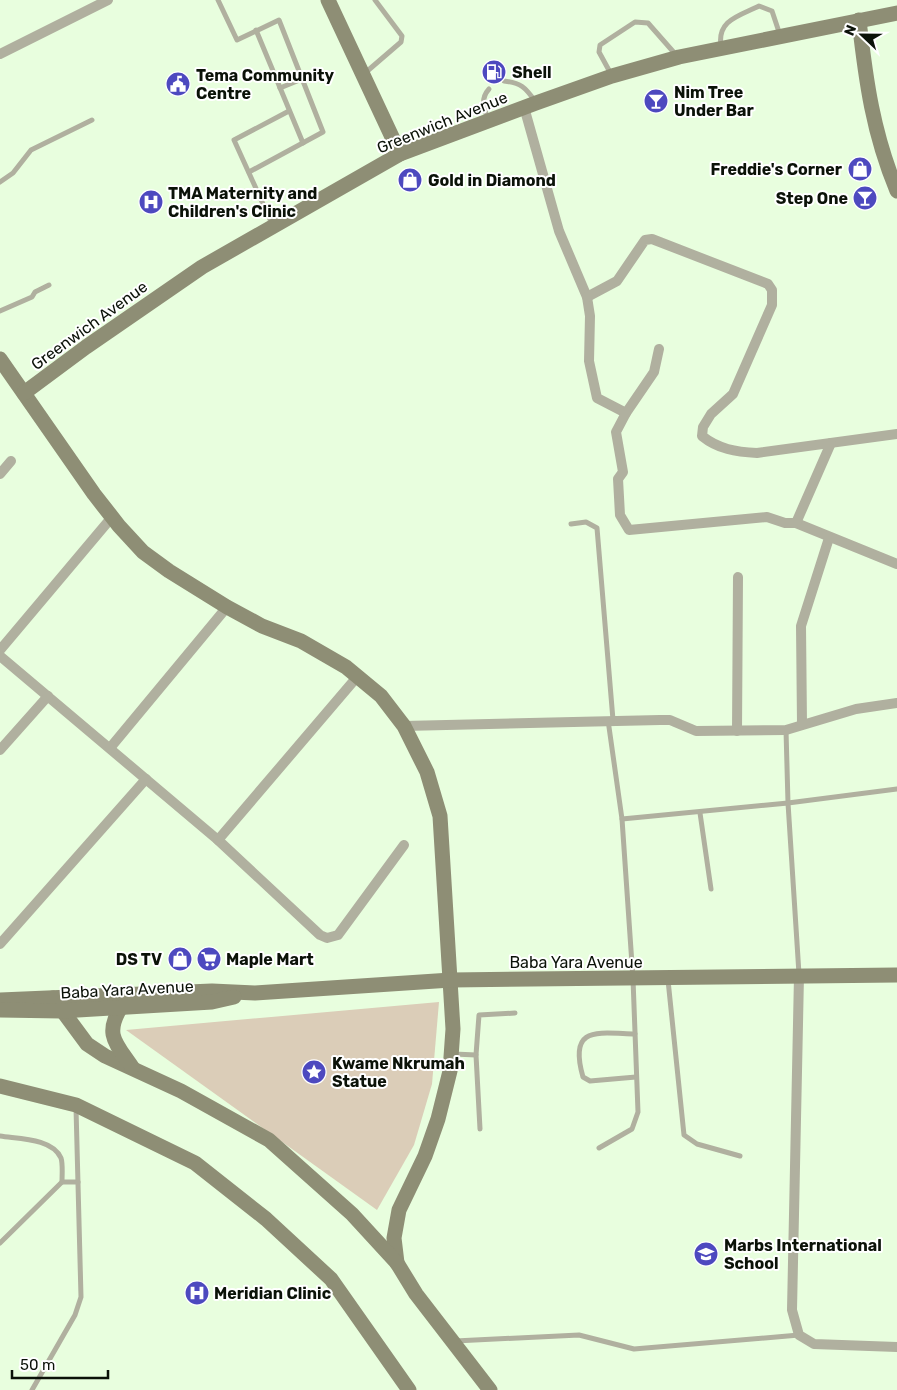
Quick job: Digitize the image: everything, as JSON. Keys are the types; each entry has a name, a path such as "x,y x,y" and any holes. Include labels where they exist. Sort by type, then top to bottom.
{"street":[{"path":"0,54 108,0"},
{"path":"328,0 400,154"},
{"name":"Greenwich Avenue","path":"24,393 86,346 202,267 400,154 612,76 679,58 897,13"},
{"path":"859,20 867,95 878,142 897,192"},
{"path":"530,105 557,223 586,297 590,316 589,361 597,398 626,413"},
{"path":"586,297 618,281 645,240 652,239 768,284 772,290 772,304 764,327 733,394 711,414 703,427 702,436 713,445 737,452 757,452 897,434"},
{"path":"659,349 654,372 626,413 616,432 623,472 618,479 620,515 629,530 651,530 748,517 767,517 784,523 796,523 897,564"},
{"path":"0,359 112,517 143,552 169,571 227,607 262,626 301,641 357,677 381,696 404,726 427,772 440,816 453,1029 450,1071 435,1128 426,1156 398,1210 394,1238 397,1263"},
{"path":"796,523 830,443"},
{"path":"0,474 11,461"},
{"path":"0,650 112,517"},
{"path":"802,724 801,626 829,538"},
{"path":"736,730 738,577"},
{"path":"110,748 227,607"},
{"path":"0,656 218,840 315,931 327,938 338,935 404,846"},
{"path":"218,840 357,677"},
{"path":"0,750 48,696"},
{"path":"404,726 670,720 696,730 786,730 856,709 897,703"},
{"path":"0,944 146,779"},
{"name":"Baba Yara Avenue","path":"0,1010 212,991 255,993 451,980 897,975"},
{"path":"799,976 792,1310 799,1335 814,1344 897,1347"},
{"name":"Baba Yara Avenue","path":"0,1000 120,1007 212,1002 255,993"},
{"path":"57,1004 87,1044 106,1056 132,1066 181,1091 269,1140 352,1214 397,1263 416,1294 490,1390"},
{"path":"120,1007 112,1021 111,1029 117,1044 132,1066"},
{"path":"0,1086 76,1105 195,1163 266,1219 331,1279 409,1390"}],"lane":[{"path":"218,0 237,40 279,20 323,132 249,172"},
{"path":"362,75 402,42 402,36 374,0"},
{"path":"721,49 719,34 725,24 759,6 772,11 780,36"},
{"path":"612,76 598,52 600,45 635,22 648,23 679,58"},
{"path":"256,30 303,142"},
{"path":"280,88 302,79"},
{"path":"504,81 518,82 525,86 530,105"},
{"path":"489,89 484,94 482,103 489,120"},
{"path":"274,226 234,140 289,111"},
{"path":"0,182 13,173 31,150 92,120"},
{"path":"0,311 32,297 35,292 49,285"},
{"path":"571,524 586,522 597,528 611,720 622,819 635,1034 638,1112 632,1129 599,1148"},
{"path":"786,730 788,803 799,976"},
{"path":"622,819 700,813 897,789"},
{"path":"700,813 712,888"},
{"path":"668,978 684,1135 697,1144 740,1156"},
{"path":"480,1129 476,1056 479,1015 515,1013"},
{"path":"635,1034 593,1033 584,1037 580,1046 583,1077 590,1081 636,1077"},
{"path":"451,1054 476,1056"},
{"path":"32,1390 75,1315 81,1297 76,1105"},
{"path":"0,1136 30,1140 53,1148 61,1158 62,1182"},
{"path":"0,1243 62,1182 78,1182"},
{"path":"452,1341 579,1335 634,1349 799,1335"}],"shaded area":[{"path":"439,1002 432,1084 414,1145 377,1210 126,1030"}],"place":[{"name":"Shell","path":"494,72"},
{"name":"Tema Community Centre","path":"178,84"},
{"name":"Nim Tree Under Bar","path":"656,101"},
{"name":"Freddie's Corner","path":"860,169"},
{"name":"Gold in Diamond","path":"410,180"},
{"name":"Step One","path":"865,198"},
{"name":"TMA Maternity and Children's Clinic","path":"151,202"},
{"name":"DS TV","path":"180,959"},
{"name":"Maple Mart","path":"209,959"},
{"name":"Kwame Nkrumah Statue","path":"314,1072"},
{"name":"Marbs International School","path":"706,1254"},
{"name":"Meridian Clinic","path":"197,1293"}]}
